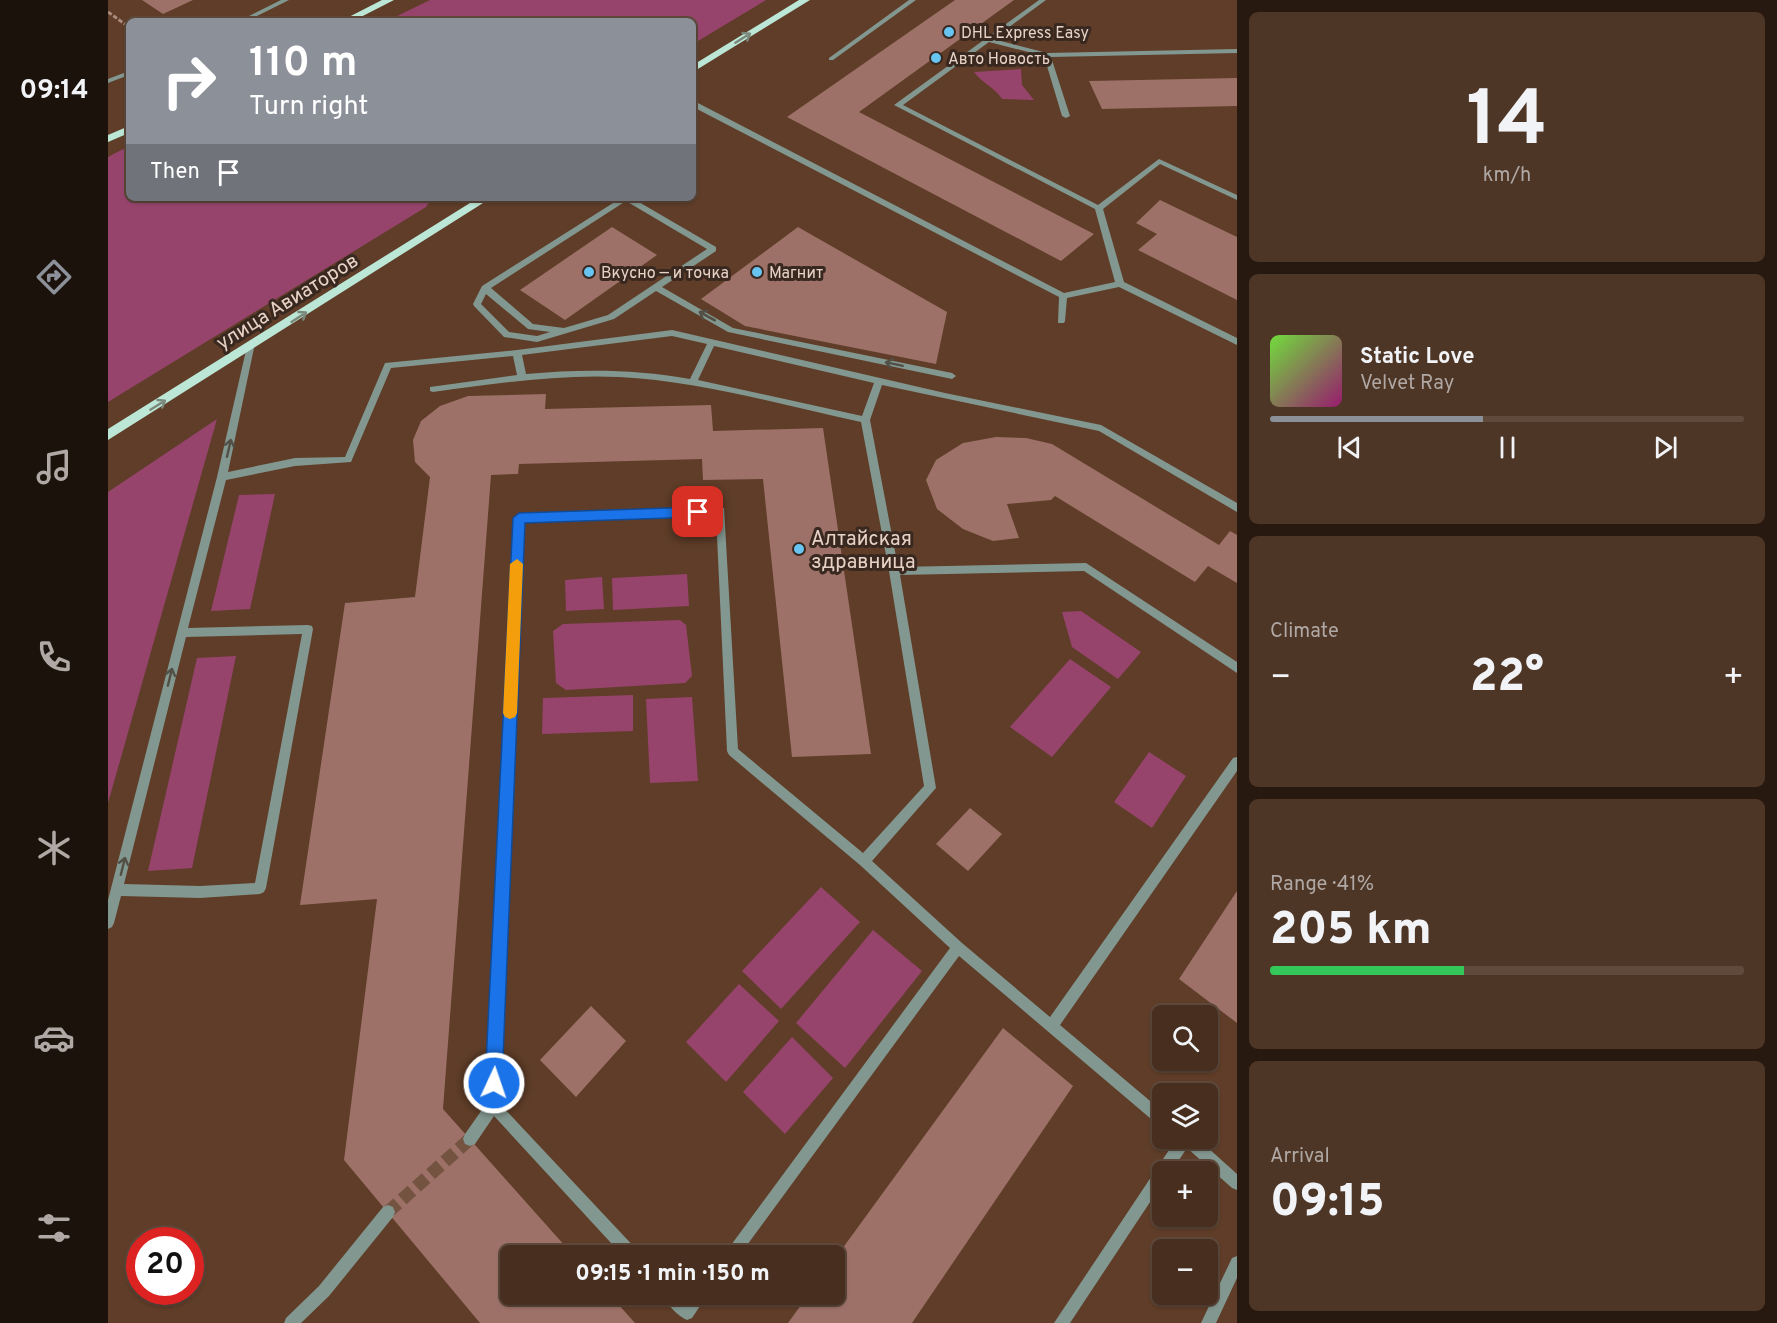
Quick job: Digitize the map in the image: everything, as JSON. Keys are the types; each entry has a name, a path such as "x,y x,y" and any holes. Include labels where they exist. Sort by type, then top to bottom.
{"main road":[{"path":"352,18 389,0"},
{"path":"696,67 805,0"},
{"path":"108,139 126,130"},
{"path":"460,214 466,201"},
{"name":"улица Авиаторов","path":"108,435 481,201"}],"street":[{"path":"248,18 286,0"},
{"path":"831,59 913,0"},
{"path":"1044,0 898,105 1100,208 1120,284"},
{"path":"988,40 1047,55 1237,51"},
{"path":"1047,55 1065,116"},
{"path":"108,81 126,74"},
{"path":"696,106 1063,296 1120,284 1237,342"},
{"path":"1100,208 1159,160 1237,198"},
{"path":"621,201 485,288 477,304 507,335 537,339 611,317 658,288 713,249 631,201"},
{"path":"485,288 531,327 564,331"},
{"path":"658,288 731,330 952,376"},
{"path":"1061,321 1063,296"},
{"path":"222,477 295,462 348,460 388,365 517,353 672,333 1101,428 1237,508"},
{"path":"692,383 712,342"},
{"path":"108,923 222,477 250,348"},
{"path":"517,353 522,377"},
{"path":"433,389 522,377 618,374 692,383 865,420"},
{"path":"864,861 930,788 894,572 865,420 879,380"},
{"path":"470,1139 493,1106 519,518 721,511 733,751 864,861 958,948 1152,1110"},
{"path":"894,572 1086,567 1237,668"},
{"path":"117,890 200,892 260,888 308,629 182,633"},
{"path":"1052,1025 1237,762"},
{"path":"738,1245 958,948"},
{"path":"493,1106 623,1245"},
{"path":"1197,1149 1237,1184"},
{"path":"1061,1323 1152,1188"},
{"path":"291,1323 324,1291 388,1212"},
{"path":"1208,1323 1237,1263"},
{"path":"679,1305 687,1313 693,1305"}],"path":[{"path":"108,12 126,25"}],"shaded area":[{"path":"430,0 766,0 696,42 696,18 393,18"},
{"path":"1021,69 1022,85 1034,100 1002,99 974,72"},
{"path":"126,148 126,201 430,201 426,207 108,402 108,157"},
{"path":"217,419 108,803 108,492"},
{"path":"275,494 250,609 211,611 239,495"},
{"path":"687,574 689,606 613,610 612,578"},
{"path":"602,577 604,609 566,611 565,580"},
{"path":"1081,611 1141,652 1118,679 1072,647 1062,612"},
{"path":"680,620 686,625 692,676 685,683 566,690 556,683 553,631 563,624"},
{"path":"236,656 192,868 148,871 197,658"},
{"path":"1070,659 1111,687 1052,757 1010,727"},
{"path":"633,695 633,731 542,734 543,698"},
{"path":"692,697 698,781 650,783 646,699"},
{"path":"1149,752 1186,776 1152,828 1114,802"},
{"path":"821,887 860,922 781,1009 742,971"},
{"path":"873,930 922,971 845,1068 796,1023"},
{"path":"739,984 779,1021 726,1082 686,1042"},
{"path":"792,1037 833,1078 785,1134 743,1092"}],"building":[{"path":"142,0 193,0 163,14"},
{"path":"955,0 1014,0 859,112 1094,234 1061,261 787,117"},
{"path":"1237,78 1237,106 1102,109 1089,81"},
{"path":"1160,200 1237,237 1237,300 1138,250 1157,234 1136,223"},
{"name":"Вкусно — и точка","path":"612,227 657,255 565,320 520,290"},
{"path":"798,227 947,312 936,364 745,326 701,299"},
{"path":"546,394 545,409 711,405 713,431 823,428 871,754 792,757 763,479 703,480 702,459 519,464 518,474 491,475 443,1109 564,1245 500,1245 500,1305 619,1305 635,1323 480,1323 344,1160 377,899 300,905 345,603 415,597 430,477 415,462 413,440 421,421 440,406 468,396"},
{"path":"996,437 1026,438 1052,444 1219,545 1230,531 1237,535 1237,583 1208,566 1195,582 1055,496 1051,500 1007,504 1019,538 993,541 963,529 937,509 926,480 936,460 963,443"},
{"path":"970,808 1002,834 968,871 936,844"},
{"path":"1237,891 1237,1023 1218,1009 1218,1005 1213,1005 1179,979"},
{"path":"591,1006 626,1041 576,1097 540,1060"},
{"path":"1003,1028 1073,1086 912,1323 788,1323 801,1305 845,1305 845,1245"}],"tunnel":[{"path":"388,1212 470,1139"}],"slow traffic":[{"path":"510,713 517,564"}],"place":[{"name":"DHL Express Easy","path":"949,32"},
{"name":"Авто Новость","path":"936,58"},
{"name":"Вкусно — и точка","path":"589,272"},
{"name":"Магнит","path":"757,272"},
{"name":"Алтайская здравница","path":"799,549"}],"route":[{"path":"494,1083 519,518 698,512"}]}
